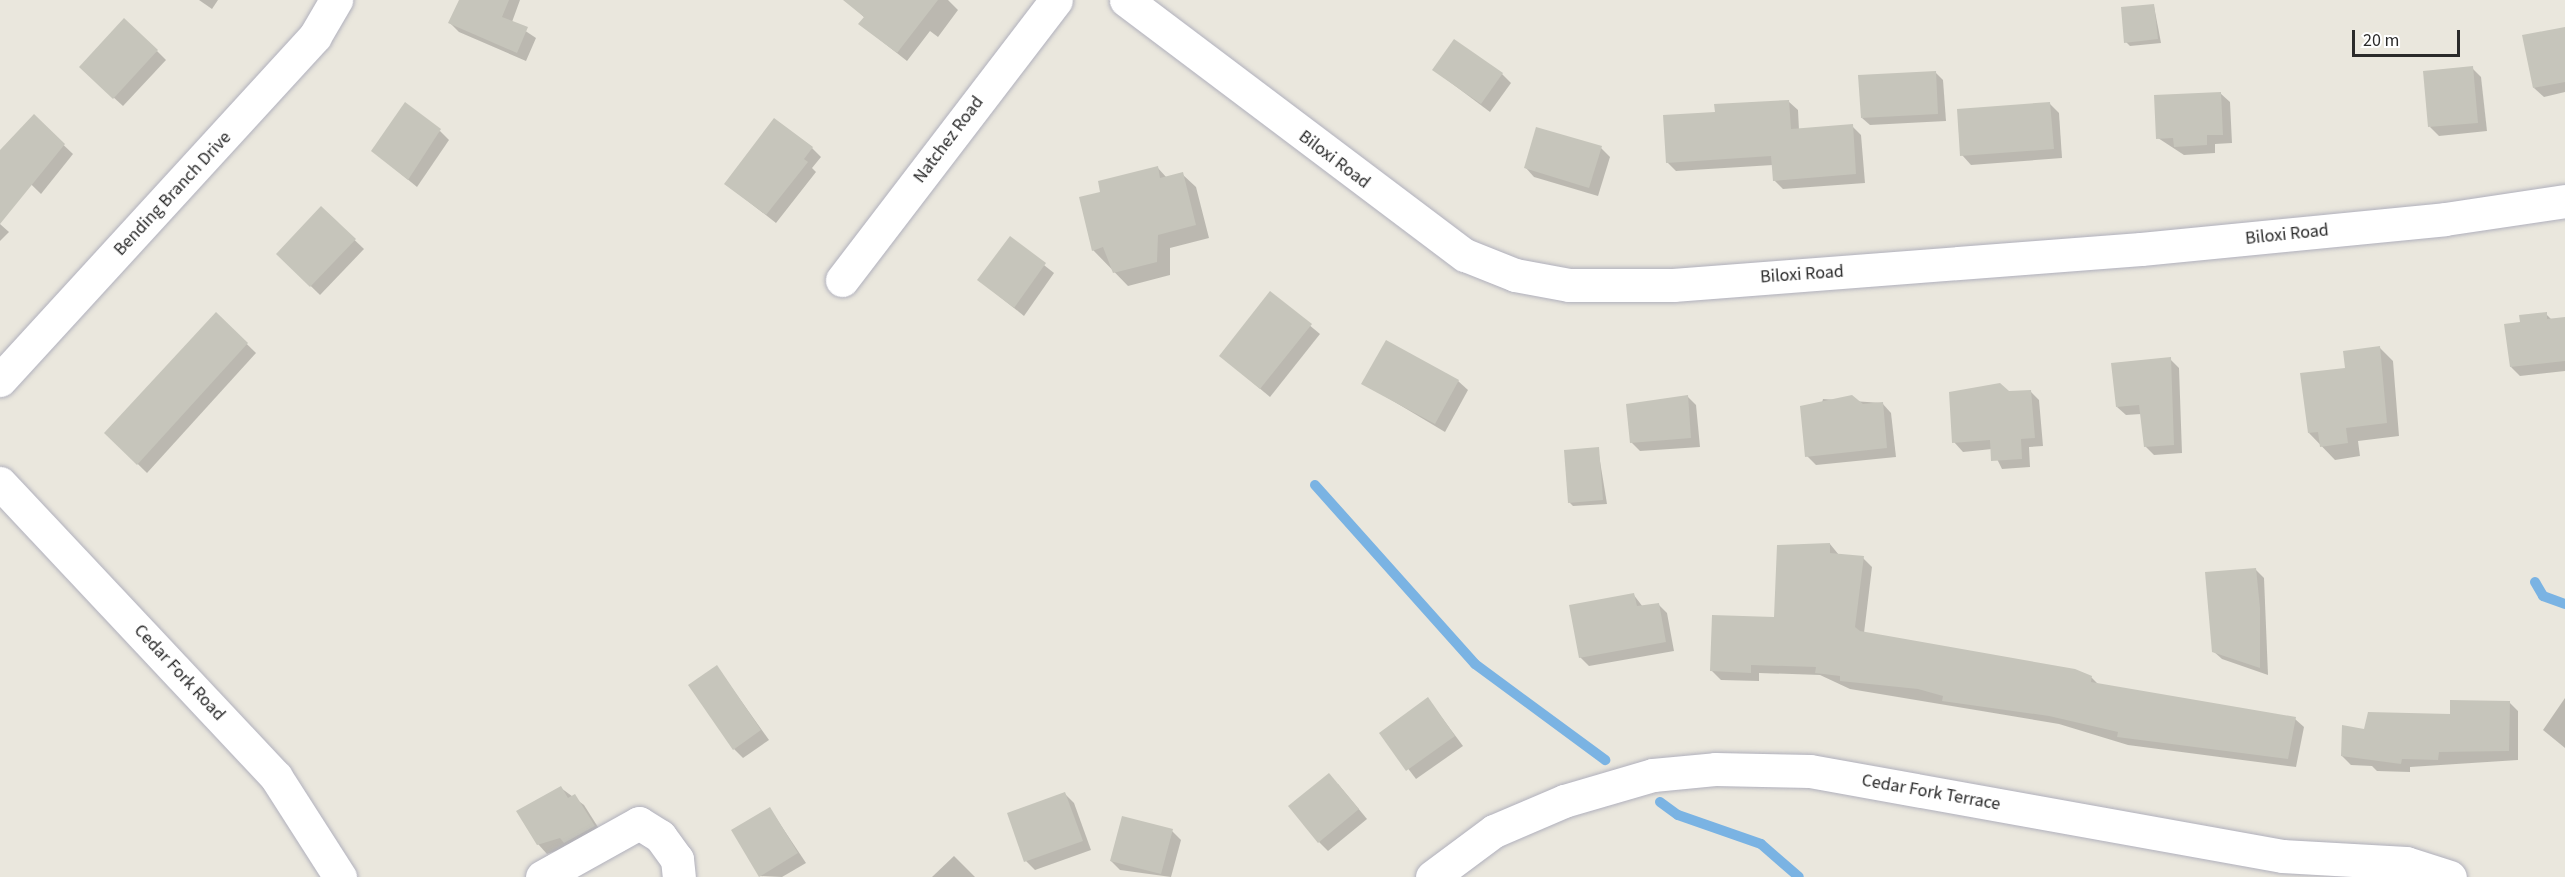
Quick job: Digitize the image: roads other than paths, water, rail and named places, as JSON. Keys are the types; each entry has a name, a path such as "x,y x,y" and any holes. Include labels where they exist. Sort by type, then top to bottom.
{"street":[{"name":"Bending Branch Drive","path":"0,380 315,36 336,0"},
{"name":"Natchez Road","path":"842,280 1056,0"},
{"name":"Biloxi Road","path":"1126,0 1465,255 1515,275 1569,285 1673,285 2141,249 2445,219 2565,201"},
{"name":"Cedar Fork Road","path":"0,483 276,777 340,877"},
{"name":"Cedar Fork Terrace","path":"1432,877 1494,831 1564,801 1653,775 1715,769 1810,771 2282,856 2406,863 2450,877"},
{"path":"542,877 639,823 660,836 677,859 679,877"}],"waterway":[{"path":"1315,485 1475,664 1605,760"},
{"path":"2535,582 2543,596 2565,604"},
{"path":"1660,802 1678,815 1761,844 1799,877"}]}
